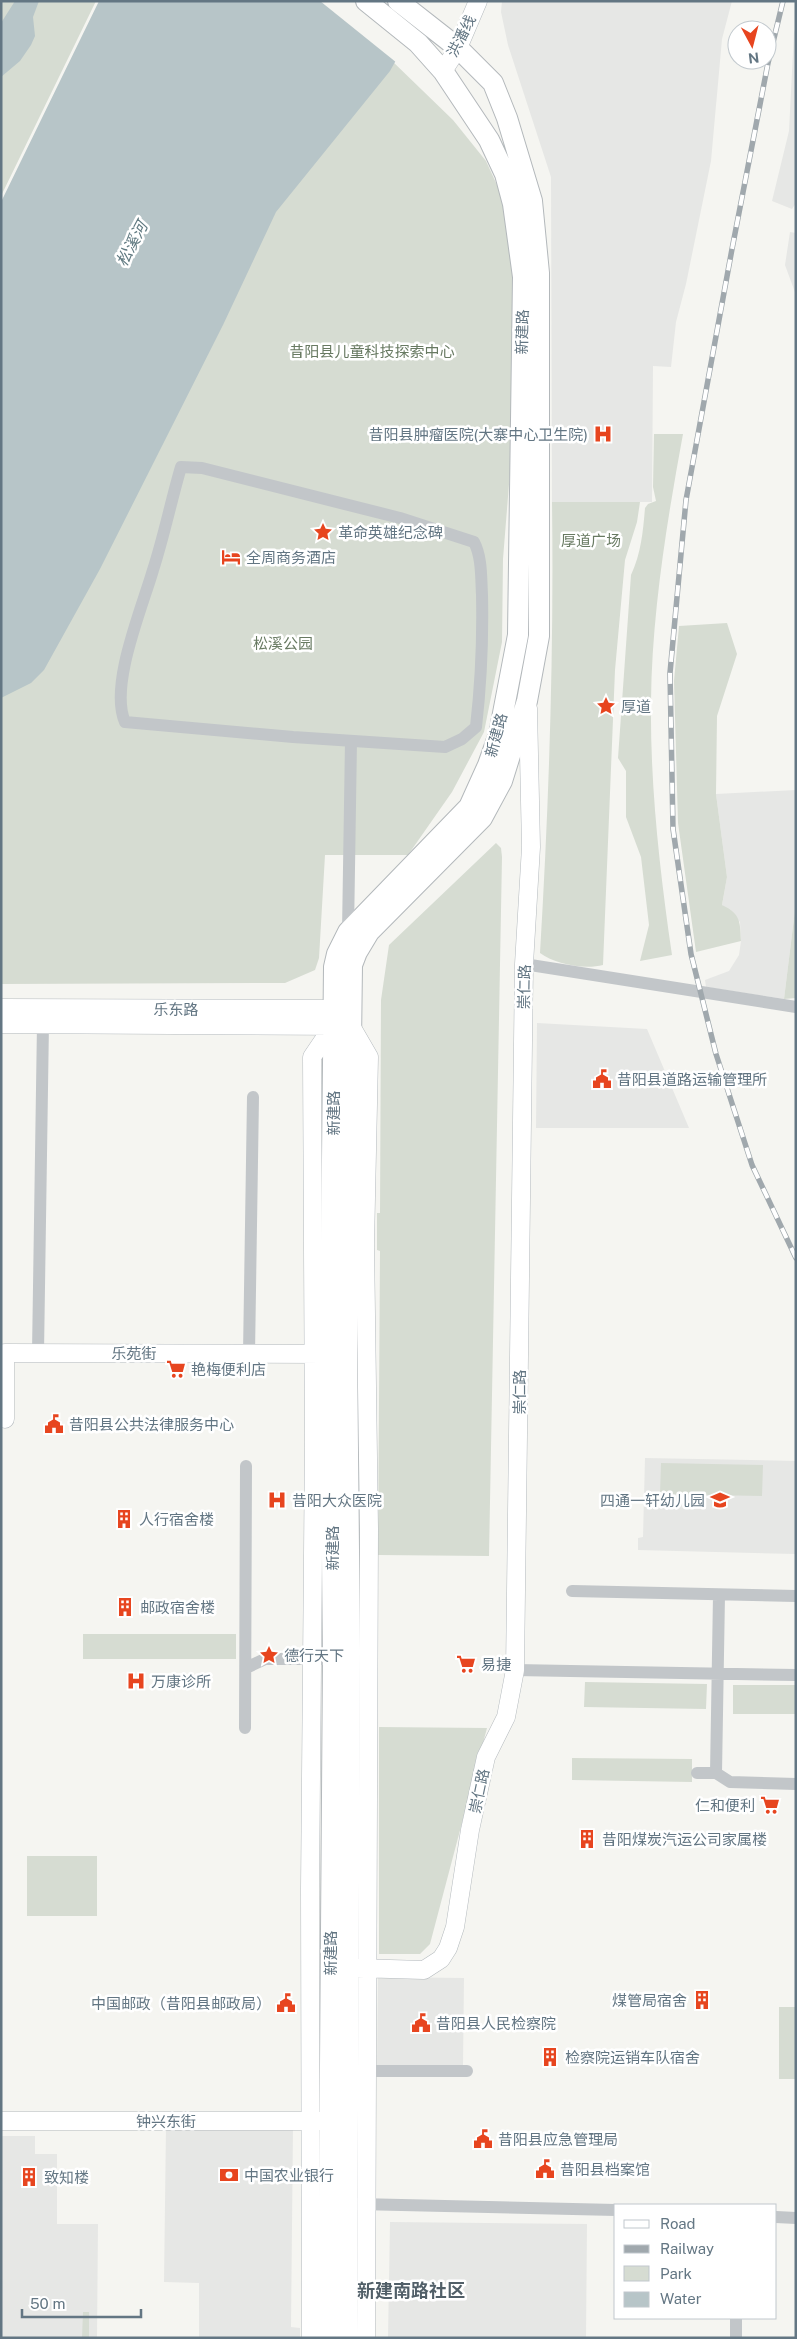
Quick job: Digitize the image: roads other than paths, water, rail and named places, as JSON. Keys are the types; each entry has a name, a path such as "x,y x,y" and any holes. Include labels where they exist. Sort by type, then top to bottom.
{"main road":[{"name":"新建路","path":"347,2338 357,2208 357,2077 323,1659 322,1354 342,1018 352,965 357,952 369,932 482,818 502,781 528,700 539,636 539,273 532,201 507,118 493,83 458,48 423,35 366,1"},
{"name":"新建路","path":"328,2338 320,2121 348,1967 350,1622 342,1018 334,967 348,932 469,807 488,765 499,734 518,635 523,277 513,204 505,174 489,140 442,71 423,35 398,1"}],"street":[{"name":"洪潘线","path":"442,71 458,48 478,1"},
{"path":"181,467 202,468 390,515 474,542 478,549 481,576 483,642 476,727 462,739 445,747 350,741 125,722 120,712 124,674 140,607 153,572 181,467"},
{"name":"崇仁路","path":"348,1967 424,1970 441,1958 448,1948 455,1927 470,1830 486,1758 506,1718 515,1670 524,964 531,848 528,700"},
{"path":"348,932 350,741"},
{"path":"524,964 796,1007"},
{"name":"乐东路","path":"1,1008 342,1018"},
{"name":"乐东路","path":"1,1024 342,1018"},
{"path":"38,1353 43,1024"},
{"path":"249,1354 253,1097"},
{"name":"乐苑街","path":"5,1419 5,1353 322,1354"},
{"path":"245,1728 246,1466"},
{"path":"572,1590 796,1596"},
{"path":"716,1773 719,1594"},
{"path":"246,1668 265,1659 323,1659 310,1888 320,2121 311,2338"},
{"path":"515,1670 796,1675"},
{"path":"697,1773 716,1773 730,1782 796,1784"},
{"path":"357,2077 372,2071 467,2071"},
{"name":"钟兴东街","path":"1,2121 320,2121"},
{"path":"357,2208 614,2210"},
{"path":"357,2208 614,2218"},
{"path":"357,2208 366,2338"},
{"path":"777,2217 796,2218"},
{"path":"736,2319 736,2338"}],"water":[{"path":"15,1 39,1 33,17 35,36 20,61 1,77 1,23"},
{"name":"松溪河","path":"99,1 429,1 390,71 276,212 223,325 100,569 44,670 31,683 1,698 1,202"}],"railway":[{"path":"783,1 768,63 686,500 670,673 673,829 691,954 716,1054 752,1165 796,1258"}],"place":[{"name":"昔阳县肿瘤医院(大寨中心卫生院)","path":"603,434"},
{"name":"革命英雄纪念碑","path":"323,532"},
{"name":"全周商务酒店","path":"231,557"},
{"name":"厚道","path":"606,706"},
{"name":"昔阳县道路运输管理所","path":"602,1079"},
{"name":"艳梅便利店","path":"176,1369"},
{"name":"昔阳县公共法律服务中心","path":"54,1424"},
{"name":"昔阳大众医院","path":"277,1500"},
{"name":"四通一轩幼儿园","path":"720,1500"},
{"name":"人行宿舍楼","path":"124,1519"},
{"name":"邮政宿舍楼","path":"125,1607"},
{"name":"德行天下","path":"269,1655"},
{"name":"易捷","path":"466,1664"},
{"name":"万康诊所","path":"136,1681"},
{"name":"仁和便利","path":"770,1805"},
{"name":"昔阳煤炭汽运公司家属楼","path":"587,1839"},
{"name":"煤管局宿舍","path":"702,2000"},
{"name":"中国邮政（昔阳县邮政局）","path":"286,2003"},
{"name":"昔阳县人民检察院","path":"421,2023"},
{"name":"检察院运销车队宿舍","path":"550,2057"},
{"name":"昔阳县应急管理局","path":"483,2139"},
{"name":"昔阳县档案馆","path":"545,2169"},
{"name":"中国农业银行","path":"229,2175"},
{"name":"致知楼","path":"29,2177"}],"district":[{"name":"新建南路社区","path":"411,2290"}],"park label":[{"name":"昔阳县儿童科技探索中心","path":"372,351"},
{"name":"厚道广场","path":"591,540"},
{"name":"松溪公园","path":"283,643"}]}
